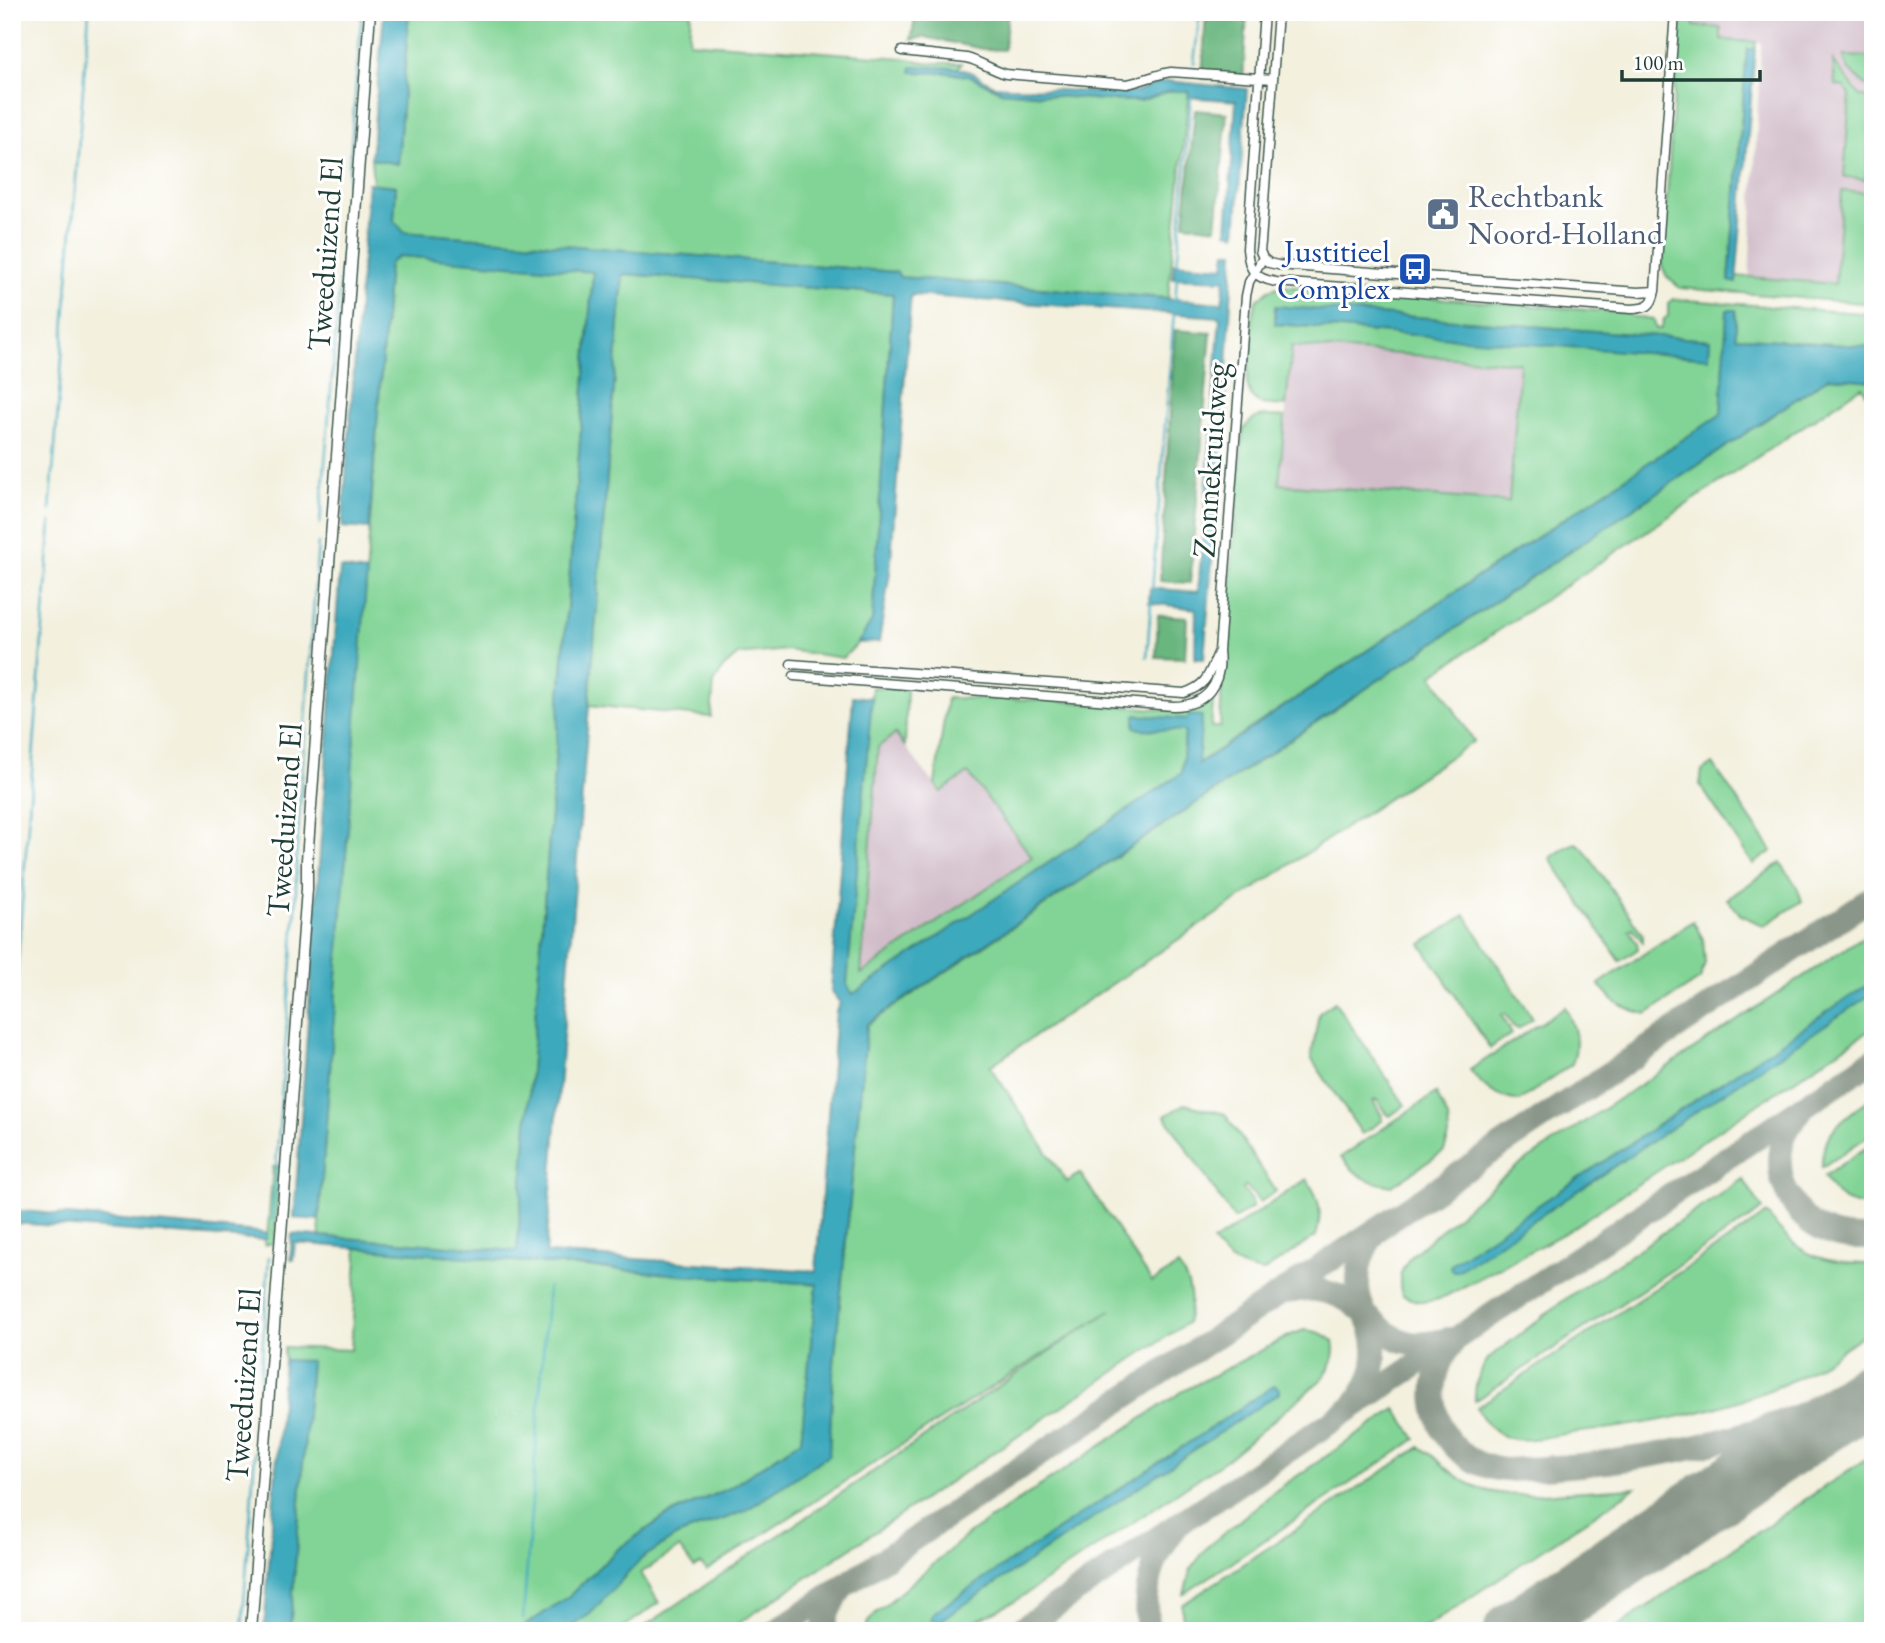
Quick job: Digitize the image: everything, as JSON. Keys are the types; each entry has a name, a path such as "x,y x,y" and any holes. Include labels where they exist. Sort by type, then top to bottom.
{"street":[{"name":"Tweeduizend El","path":"251,1631 370,12"},
{"name":"Zonnekruidweg","path":"1254,273 1248,263 1247,249 1264,12"},
{"path":"1278,12 1260,251 1269,263 1638,292 1655,291"},
{"path":"1254,273 1265,280 1276,282 1645,308 1653,301 1655,291 1675,12"},
{"path":"902,51 967,58 1006,74 1128,84 1171,72 1273,79"},
{"name":"Zonnekruidweg","path":"794,676 1137,704 1183,706 1205,696 1216,683 1221,664 1219,651 1246,296 1249,282 1263,258"},
{"path":"791,664 1184,693 1199,686 1207,678 1219,651"}],"shaded area":[{"path":"1694,12 1873,12 1873,290 1871,287 1749,279 1761,43 1721,40 1694,26"},
{"path":"1292,346 1520,363 1509,502 1279,484"},
{"path":"895,734 941,792 968,773 1032,857 860,975 878,747"}],"green space":[{"path":"409,12 691,12 689,42 903,58 930,63 962,63 958,68 912,67 912,72 950,73 972,77 1000,91 1140,101 1170,91 1189,91 1168,298 900,277 896,272 403,232 394,221 396,186 373,184 371,159 398,164"},
{"path":"916,12 1008,12 1004,50 983,49 924,37 911,40"},
{"path":"1206,12 1247,12 1243,81 1202,78"},
{"path":"1680,12 1694,12 1694,26 1721,28 1721,40 1756,42 1755,49 1747,49 1729,281 1736,283 1736,276 1835,284 1842,191 1873,193 1873,304 1680,288 1667,277 1662,266"},
{"path":"1873,48 1873,87 1867,86 1848,69 1844,56 1872,57"},
{"path":"1833,61 1861,97 1873,98 1866,180 1844,177 1850,95 1844,87 1835,85"},
{"path":"1195,110 1227,113 1216,228 1184,224"},
{"path":"398,256 593,271 517,1251 320,1236 319,1220 389,264"},
{"path":"623,274 893,294 872,621 858,643 843,658 787,650 738,655 723,668 714,683 711,717 589,705"},
{"path":"1281,286 1627,313 1636,318 1654,319 1656,329 1661,329 1668,316 1668,303 1674,299 1873,314 1873,347 1735,337 1736,310 1724,359 1721,414 1197,764 1187,719 1136,715 1139,729 1185,730 1182,773 843,1001 872,687 907,689 905,746 895,734 878,747 861,974 1032,857 968,773 941,792 935,784 947,698 1048,700 1180,711 1214,691 1211,727 1220,727 1243,431 1251,421 1261,416 1285,417 1279,484 1509,502 1520,363 1292,346 1286,406 1260,404 1251,396 1247,384 1256,301 1269,290","holes":["1276,306 1709,340 1709,357 1275,324"]},
{"path":"1175,330 1211,333 1190,583 1160,581"},
{"path":"1829,377 1873,381 1873,403 1862,387 1432,675 1474,741 990,1066 1067,1182 1080,1173 1152,1282 1178,1266 1190,1293 1187,1323 727,1631 638,1631 1111,1310 706,1571 701,1564 694,1567 679,1548 641,1573 659,1603 618,1631 564,1631 590,1614 641,1559 677,1536 745,1511 829,1455 833,1375 867,1025"},
{"path":"1158,615 1187,617 1185,658 1156,657"},
{"path":"1713,764 1772,851 1753,864 1700,785 1702,771"},
{"path":"1576,843 1583,848 1643,935 1643,942 1632,928 1629,930 1638,949 1620,961 1550,858"},
{"path":"1781,863 1797,887 1802,901 1764,926 1741,915 1727,899"},
{"path":"1465,915 1533,1019 1518,1029 1505,1014 1501,1015 1511,1034 1490,1048 1421,944"},
{"path":"1693,921 1703,939 1705,963 1700,979 1647,1014 1620,1005 1599,984"},
{"path":"1873,930 1873,1028 1563,1234 1442,1298 1422,1301 1402,1295 1401,1274 1412,1255 1498,1181"},
{"path":"1335,1002 1405,1105 1390,1116 1377,1100 1373,1101 1383,1120 1362,1134 1311,1058 1319,1013"},
{"path":"1565,1007 1575,1035 1576,1049 1572,1064 1519,1101 1491,1091 1470,1070"},
{"path":"1436,1093 1448,1118 1449,1136 1444,1151 1392,1186 1363,1178 1341,1157"},
{"path":"1873,1096 1873,1133 1822,1167 1825,1143 1830,1134"},
{"path":"1184,1104 1225,1114 1276,1191 1260,1202 1246,1186 1243,1189 1253,1207 1234,1219 1165,1116"},
{"path":"1873,1143 1873,1207 1856,1204 1838,1196 1824,1176"},
{"path":"281,1166 274,1243 264,1245 273,1167"},
{"path":"1307,1179 1319,1206 1316,1236 1263,1272 1234,1263 1223,1255 1213,1242"},
{"path":"1743,1179 1763,1209 1475,1401 1478,1379 1488,1359 1568,1297"},
{"path":"1767,1214 1789,1239 1812,1255 1839,1262 1873,1264 1873,1328 1817,1366 1782,1385 1702,1411 1647,1423 1527,1439 1513,1439 1501,1435 1485,1421 1477,1407"},
{"path":"356,1248 817,1284 801,1440 731,1487 666,1516 618,1549 569,1596 517,1631 290,1631 311,1362 284,1360 284,1347 351,1350"},
{"path":"1304,1330 1320,1333 1334,1341 1333,1357 1328,1370 1322,1379 1229,1458 1014,1602 956,1631 865,1631 868,1622 876,1613 971,1532 1183,1391"},
{"path":"1396,1409 1416,1439 1184,1594 1191,1569 1207,1547 1278,1489"},
{"path":"1420,1447 1461,1479 1491,1492 1527,1495 1635,1488 1420,1631 1183,1631 1182,1605"},
{"path":"1873,1454 1873,1631 1611,1631"}],"water":[{"path":"384,12 409,12 398,164 371,159"},
{"path":"1747,49 1755,49 1736,283 1729,281"},
{"path":"912,67 958,68 995,86 1137,92 1167,81 1247,89 1236,234 1227,232 1236,101 1189,97 1188,91 1170,91 1140,101 1000,91 972,77 950,73 911,72"},
{"path":"368,183 396,186 394,221 404,232 896,272 900,277 1222,303 1225,280 1173,278 1174,263 1224,267 1226,252 1234,252 1224,416 1212,415 1220,317 911,295 890,572 879,642 858,643 872,621 893,294 623,274 546,1253 816,1271 836,1011 840,1003 831,991 853,696 872,698 847,985 853,994 1182,773 1185,731 1139,729 1135,727 1135,715 1187,719 1189,715 1202,716 1198,764 1721,414 1727,310 1736,310 1736,337 1873,347 1873,381 1829,377 867,1024 833,1375 829,1455 745,1511 677,1536 641,1559 590,1614 564,1631 517,1631 569,1596 618,1549 666,1516 731,1487 801,1440 817,1284 295,1243 293,1260 290,1260 292,1234 517,1251 593,272 399,256 389,264 369,529 342,527"},
{"path":"1275,306 1710,340 1709,358 1275,324"},
{"path":"1211,427 1223,428 1204,659 1195,659 1196,609 1149,603 1150,588 1198,592"},
{"path":"340,568 367,572 319,1220 294,1218"},
{"path":"1873,981 1873,993 1458,1271 1452,1271 1452,1263"},
{"path":"12,1210 258,1232 267,1234 267,1237 265,1240 12,1223"},
{"path":"284,1360 311,1361 290,1631 264,1631"},
{"path":"1275,1385 1279,1393 940,1621 931,1620 933,1613"}],"waterway":[{"path":"50,511 89,12"},
{"path":"320,524 362,12"},
{"path":"1194,63 1200,12"},
{"path":"1177,267 1191,96"},
{"path":"1175,302 1177,277"},
{"path":"1152,591 1174,312"},
{"path":"12,1034 51,522"},
{"path":"272,1220 296,905 296,861 318,543"},
{"path":"1147,657 1151,601"},
{"path":"242,1631 269,1257"},
{"path":"523,1619 548,1287"}],"taxiway":[{"path":"776,1631 1873,897"},
{"path":"1018,1631 1873,1060"},
{"path":"1800,1112 1785,1136 1780,1160 1781,1174 1791,1200 1799,1212 1821,1230 1844,1237 1873,1238"},
{"path":"1356,1402 1371,1376 1375,1356 1374,1336 1359,1296 1359,1269 1364,1252 1378,1230"},
{"path":"1285,1293 1304,1290 1332,1293 1349,1301 1388,1334 1403,1341 1421,1344 1449,1339"},
{"path":"1453,1343 1443,1357 1434,1390 1440,1423 1459,1451 1474,1461 1505,1470 1601,1463 1694,1447 1784,1421 1873,1382"},
{"path":"1148,1631 1146,1604 1151,1578 1160,1553 1174,1530"},
{"path":"823,1631 827,1613 840,1591"}],"runway":[{"path":"1514,1631 1873,1390"}],"place":[{"name":"Rechtbank Noord-Holland","path":"1443,214"},
{"name":"Justitieel Complex","path":"1415,269"}]}
